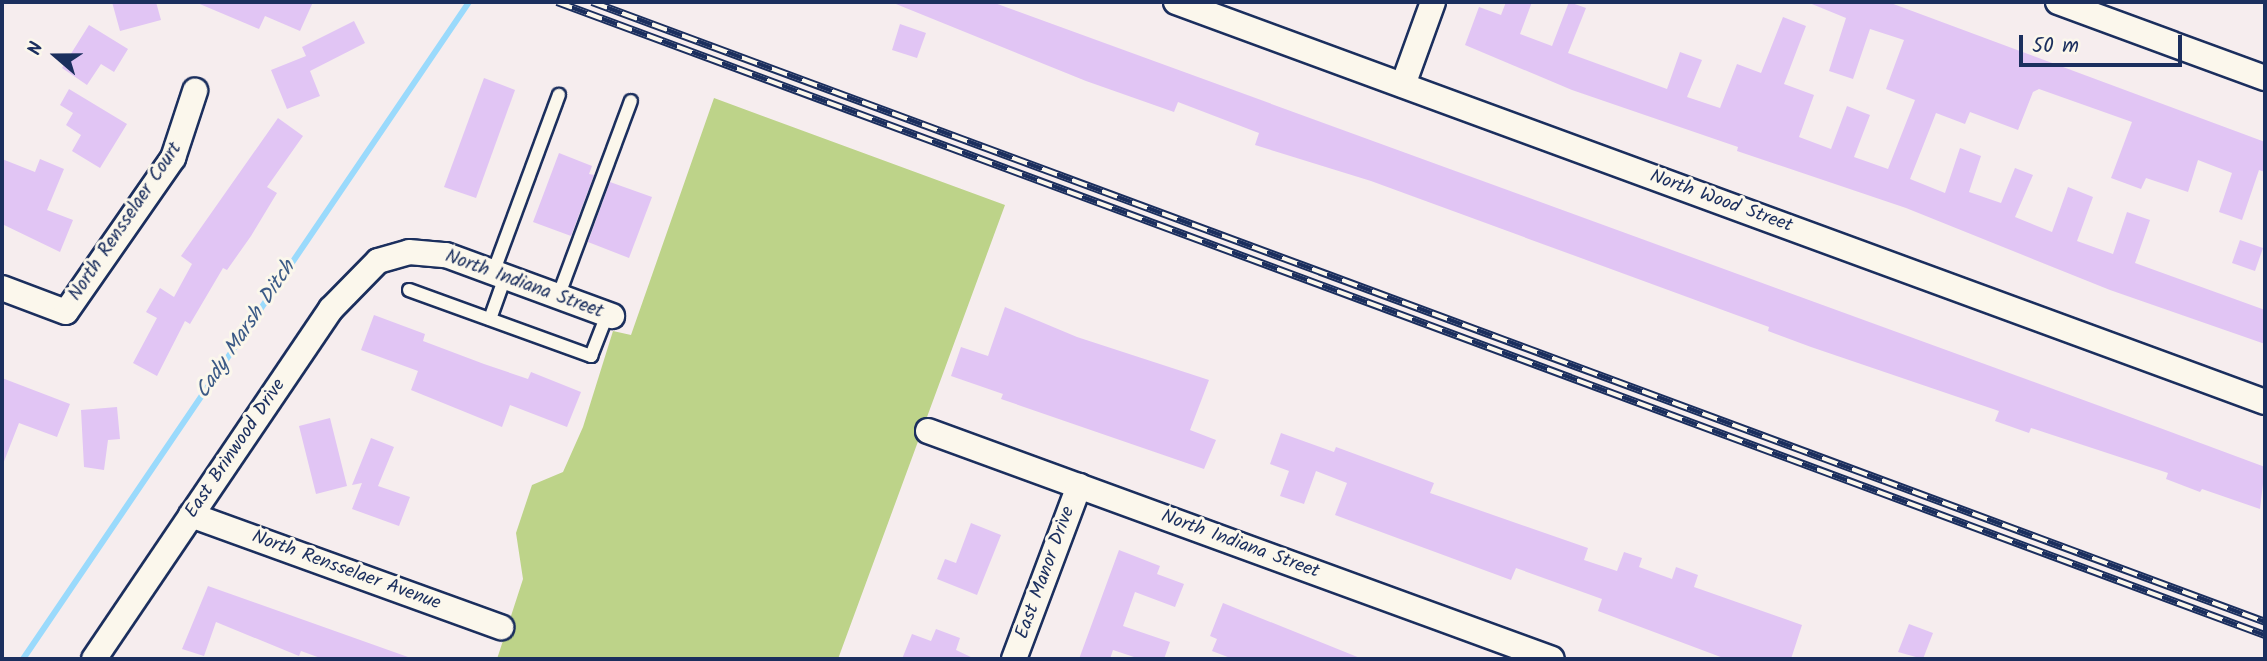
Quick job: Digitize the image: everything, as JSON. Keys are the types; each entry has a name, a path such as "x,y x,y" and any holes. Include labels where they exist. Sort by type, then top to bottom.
{"street":[{"name":"North Wood Street","path":"1176,2 2265,402"},
{"path":"1403,85 1433,2"},
{"path":"2058,2 2265,78"},
{"name":"North Rensselaer Court","path":"2,289 66,312 173,158 195,90"},
{"name":"North Indiana Street","path":"394,254 429,252 609,315"},
{"name":"East Brinwood Drive","path":"93,659 331,309 362,272 394,254"},
{"name":"North Indiana Street","path":"928,431 1552,659"},
{"name":"East Manor Drive","path":"1014,659 1079,486"},
{"name":"North Rensselaer Avenue","path":"191,515 500,627"}],"lane":[{"path":"490,319 499,275 559,95"},
{"path":"558,296 631,101"},
{"path":"409,289 591,356 609,315"}],"green space":[{"path":"714,98 1005,205 838,659 497,659 523,579 516,533 532,485 563,472 583,427 613,331 631,335"}],"building":[{"path":"112,2 156,2 161,20 120,31"},
{"path":"195,2 313,2 300,31 265,16 259,29"},
{"path":"891,2 992,2 2160,428 2265,467 2260,509 2166,479 2168,473 2031,428 2029,433 1995,421 1999,411 1811,347 1768,331 1769,327 1371,181 1255,145 1259,133 1178,102 1174,112 1086,81"},
{"path":"1506,2 1532,2 1520,34 1552,46 1569,2 1586,8 1568,53 1667,89 1680,52 1702,60 1687,97 1720,108 1737,64 1761,73 1783,17 1806,26 1784,84 1814,95 1799,137 1831,149 1847,106 1870,115 1854,157 1888,169 1915,100 1886,89 1904,40 1870,29 1853,79 1829,71 1846,18 1807,2 1888,2 2265,142 2265,172 2259,170 2242,220 2219,212 2232,173 2198,160 2188,192 2146,178 2141,189 2111,178 2132,122 2039,89 2033,92 2018,130 1970,112 1965,124 1936,113 1910,179 1945,193 1960,148 1981,156 1969,192 2001,203 2015,168 2033,175 2015,217 2052,232 2068,187 2093,197 2077,241 2113,254 2127,212 2150,220 2135,263 2265,310 2265,344 2110,290 1906,208 1737,151 1738,147 1572,90 1465,45 1479,7 1501,15"},
{"path":"354,21 365,43 310,71 320,96 287,109 271,70 306,56 302,47"},
{"path":"900,24 926,33 917,58 892,50"},
{"path":"89,25 128,49 114,72 101,64 87,85 62,68"},
{"path":"484,78 515,90 476,198 444,187"},
{"path":"69,89 127,124 100,168 72,151 81,135 66,125 73,113 60,105"},
{"path":"278,118 303,136 267,187 277,193 227,270 223,268 190,324 185,321 157,376 133,363 157,318 146,312 160,288 174,297 192,264 181,256"},
{"path":"559,153 592,166 589,174 594,175 571,236 533,222"},
{"path":"2,159 35,172 40,159 64,169 47,210 73,220 60,252 2,224"},
{"path":"610,182 652,197 629,258 588,242"},
{"path":"2240,240 2263,248 2255,271 2232,263"},
{"path":"1005,307 1077,337 1209,380 1190,430 1216,440 1204,469 1001,399 1003,394 951,376 961,347 988,356"},
{"path":"374,315 425,334 423,341 484,364 528,379 531,372 581,392 567,427 510,405 502,427 411,390 418,371 361,350"},
{"path":"2,378 70,404 57,437 19,423 3,464"},
{"path":"117,407 120,439 108,440 104,470 84,467 81,410"},
{"path":"330,418 347,486 316,494 299,426"},
{"path":"1281,433 1334,452 1336,447 1434,483 1430,493 1588,548 1584,560 1617,571 1624,552 1642,558 1639,567 1672,579 1676,567 1698,575 1694,587 1802,625 1791,659 1726,659 1598,611 1602,599 1516,568 1511,580 1335,515 1347,483 1316,471 1304,504 1280,496 1289,471 1270,464"},
{"path":"371,438 394,447 378,486 410,497 399,526 352,509 362,483 352,485"},
{"path":"971,523 1001,535 977,595 937,579 945,559 956,563"},
{"path":"1119,550 1160,566 1157,574 1184,584 1175,607 1135,592 1123,626 1170,642 1164,659 1140,659 1113,650 1110,659 1079,659"},
{"path":"208,586 408,659 323,659 301,651 299,656 216,622 204,656 182,649"},
{"path":"1223,603 1360,658 1233,659 1212,651 1217,639 1210,636"},
{"path":"1909,624 1933,633 1923,659 1898,652"},
{"path":"936,629 960,638 956,650 975,659 902,659 912,634 931,641"}],"waterway":[{"name":"Cady Marsh Ditch","path":"23,659 469,2"}],"railway":[{"path":"557,2 2265,635"},
{"path":"592,2 2265,622"}]}
